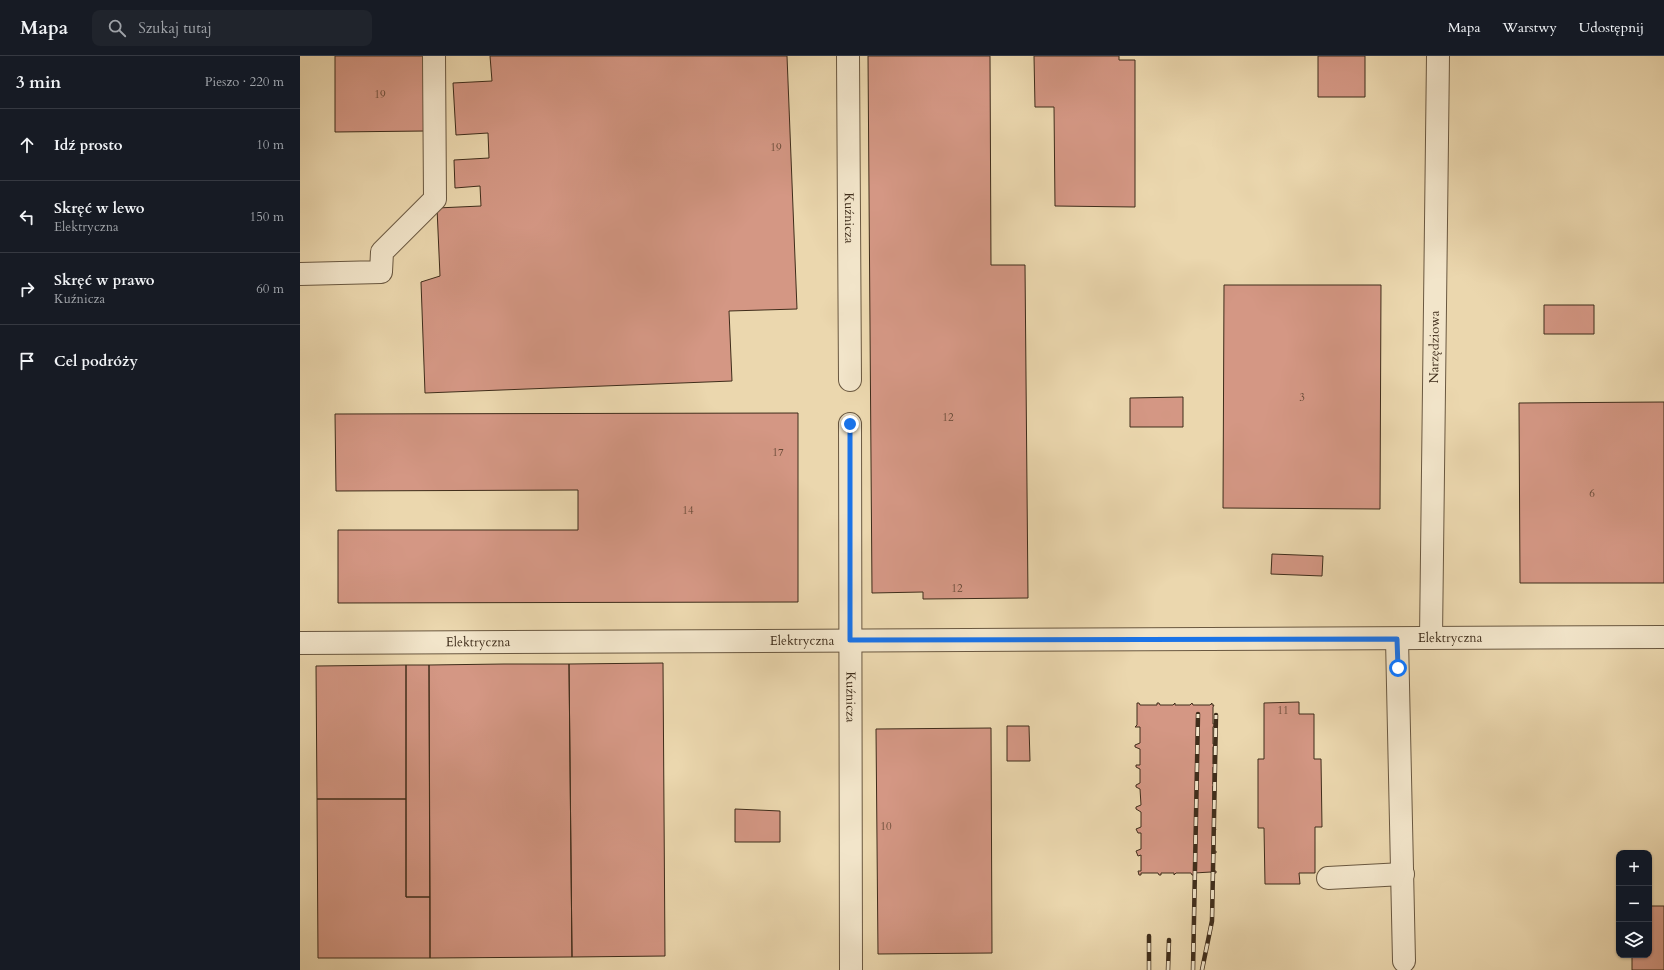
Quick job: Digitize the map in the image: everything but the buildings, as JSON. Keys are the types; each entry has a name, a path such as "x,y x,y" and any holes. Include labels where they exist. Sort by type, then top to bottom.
{"street":[{"path":"300,274 381,272 382,252 435,199 434,56"},
{"name":"Kuźnicza","path":"848,56 850,380"},
{"name":"Narzędziowa","path":"1431,638 1438,56"},
{"name":"Kuźnicza","path":"850,424 851,970"},
{"name":"Elektryczna","path":"300,643 1664,637"},
{"path":"1397,639 1404,961"},
{"path":"1328,878 1403,874"}],"railway":[{"path":"1193,970 1198,714"},
{"path":"1202,970 1212,921 1216,715"},
{"path":"1149,936 1149,970"},
{"path":"1168,970 1169,940"}],"route":[{"path":"850,424 850,640 1397,639 1398,668"}]}
